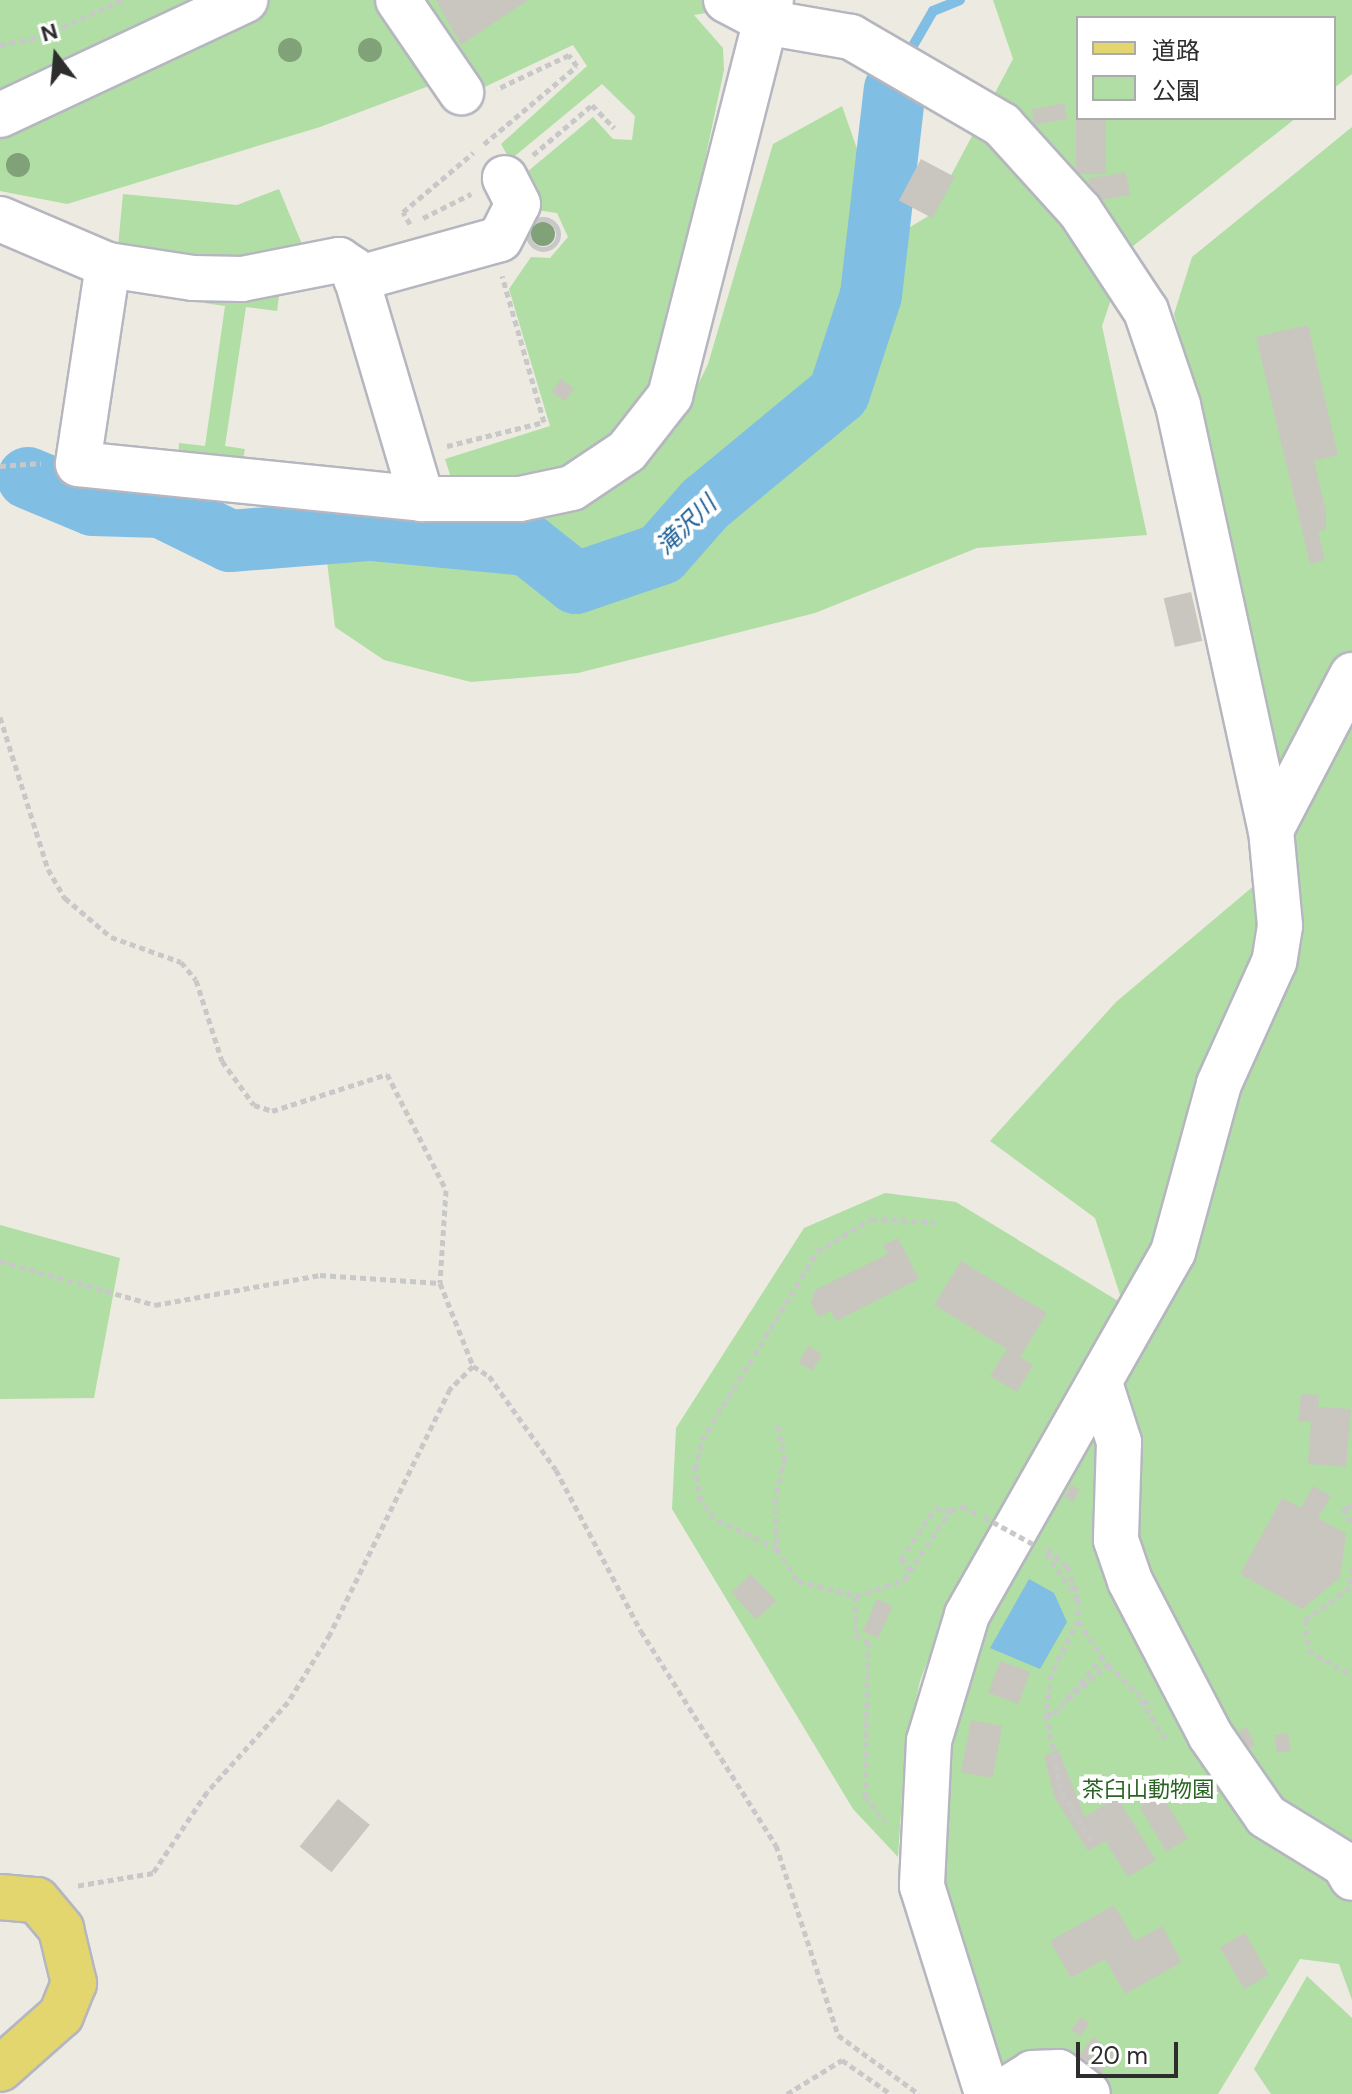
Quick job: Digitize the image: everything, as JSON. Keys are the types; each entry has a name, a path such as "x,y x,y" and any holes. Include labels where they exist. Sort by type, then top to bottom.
{"main road":[{"path":"0,2069 61,2015 74,1983 61,1929 18,1899"}],"lane":[{"path":"0,115 245,0"},
{"path":"398,0 477,92"},
{"path":"726,0 851,37 1002,125 1051,173 1146,311 1178,405 1271,830 1280,926 1274,962 1219,1084 1173,1252 967,1615 929,1741 922,1886 987,2094"},
{"path":"108,265 78,464 422,499 520,499 572,488 627,451 670,396 771,11"},
{"path":"356,279 500,239 518,204 505,178"},
{"path":"0,219 108,265 219,280 339,260 356,279 422,499"},
{"path":"1271,830 1352,675"},
{"path":"1100,1383 1119,1442 1116,1540 1130,1581 1210,1735 1266,1816 1344,1864 1352,1878"},
{"path":"999,2094 1032,2073 1059,2072 1088,2094"}],"path":[{"path":"0,45 44,36 122,0"},
{"path":"477,92 569,55 577,66 403,212 410,224 505,178 592,105 614,128"},
{"path":"520,253 529,240"},
{"path":"444,438 452,449 544,422 501,278 510,265"},
{"path":"0,717 48,869 65,898 111,937 181,962 196,980 222,1061 254,1105 272,1111 387,1074 446,1190 440,1283 473,1366 489,1376 556,1470 641,1631 776,1845 838,2035 919,2094"},
{"path":"935,1222 871,1219 817,1252 702,1440 695,1469 701,1501 714,1518 777,1549 798,1581 856,1596 910,1571 950,1511 962,1506 1035,1545"},
{"path":"0,1261 155,1305 320,1275 440,1283"},
{"path":"18,1899 56,1889 153,1873 207,1792 295,1691 450,1389 473,1366"},
{"path":"777,1425 785,1458 775,1498 777,1549"},
{"path":"1352,1506 1343,1508 1352,1524"},
{"path":"910,1571 901,1559 926,1521 935,1508 950,1511"},
{"path":"1042,1550 1052,1549 1067,1566 1078,1599 1078,1620 1051,1674 1046,1714 1062,1793 1092,1842"},
{"path":"1049,1556 1078,1599"},
{"path":"1352,1568 1350,1587 1305,1620 1308,1650 1352,1676"},
{"path":"1078,1620 1108,1665 1139,1700"},
{"path":"1065,1702 1103,1657"},
{"path":"1046,1714 1108,1665"},
{"path":"787,2094 842,2060 891,2094"}],"green space":[{"path":"0,0 730,0 719,11 694,15 723,48 724,70 659,377 607,443 574,464 541,476 452,481 445,459 550,426 509,289 531,257 550,258 568,237 557,213 536,210 521,177 593,117 613,139 632,140 635,116 602,84 510,160 501,144 587,66 573,45 474,92 461,74 320,127 67,204 0,191"},
{"path":"993,0 1352,0 1352,74 1336,86 1336,16 1076,16 1076,120 1293,120 1128,250 1102,326 1147,535 977,548 815,613 578,673 471,682 384,660 335,627 322,520 519,521 609,490 676,429 708,364 773,144 842,106 889,240 930,215 1013,59"},
{"name":"茶臼山動物園","path":"1352,127 1352,2000 1339,1964 1300,1959 1218,2094 1106,2094 1000,2069 941,1881 944,1747 958,1693 1123,1306 951,1600 920,1681 905,1751 898,1857 853,1809 672,1509 676,1428 804,1228 885,1193 956,1202 1123,1304 1095,1218 990,1141 1116,1002 1282,862 1234,558 1174,314 1192,257"},
{"path":"279,189 304,249 244,263 118,246 123,194 237,205"},
{"path":"280,288 277,311 246,307 225,446 245,449 242,464 178,457 179,443 205,446 225,306 204,303 205,295"},
{"path":"0,1225 120,1258 94,1398 0,1399"},
{"path":"1307,1976 1352,2018 1352,2094 1271,2094 1254,2069"}],"water":[{"path":"1029,1579 1054,1593 1067,1622 1040,1669 990,1648"}],"building":[{"path":"436,0 528,0 461,45"},
{"path":"1064,103 1067,119 1035,125 1032,109"},
{"path":"1076,120 1106,120 1106,174 1076,174"},
{"path":"921,159 955,177 932,218 899,200"},
{"path":"1126,172 1130,195 1093,201 1089,179"},
{"path":"1308,325 1338,455 1314,461 1326,511 1326,530 1318,531 1325,560 1310,564 1256,337"},
{"path":"561,379 574,388 565,401 552,392"},
{"path":"1191,592 1202,641 1175,647 1164,598"},
{"path":"898,1238 919,1279 836,1321 831,1311 818,1317 811,1303 815,1290 888,1254 883,1245"},
{"path":"961,1261 1047,1313 1020,1357 1033,1365 1017,1392 990,1376 1007,1349 934,1305"},
{"path":"808,1346 822,1354 812,1370 798,1362"},
{"path":"1301,1394 1319,1395 1318,1407 1351,1409 1346,1467 1308,1464 1311,1422 1298,1421"},
{"path":"1071,1485 1080,1490 1073,1502 1064,1497"},
{"path":"1313,1486 1331,1496 1318,1518 1346,1534 1340,1578 1302,1609 1240,1574 1282,1498 1301,1508"},
{"path":"751,1574 776,1601 756,1619 731,1592"},
{"path":"877,1599 893,1606 878,1638 863,1631"},
{"path":"1000,1661 1030,1672 1018,1704 988,1693"},
{"path":"971,1720 1002,1726 992,1778 961,1772"},
{"path":"1247,1727 1255,1745 1247,1749 1239,1731"},
{"path":"1288,1733 1291,1751 1277,1753 1274,1735"},
{"path":"1058,1749 1085,1817 1117,1797 1156,1860 1128,1877 1105,1841 1088,1851 1055,1798 1044,1757"},
{"path":"1161,1794 1188,1839 1166,1851 1140,1807"},
{"path":"338,1799 370,1825 331,1872 300,1846"},
{"path":"1114,1905 1135,1941 1162,1926 1182,1962 1125,1994 1105,1959 1071,1978 1050,1941"},
{"path":"1245,1933 1269,1975 1244,1989 1220,1948"},
{"path":"1081,2017 1090,2024 1080,2036 1071,2030"},
{"path":"1093,2037 1115,2054 1099,2075 1077,2057"}],"waterway":[{"name":"滝沢川","path":"914,44 933,11 960,0"},
{"name":"滝沢川","path":"28,478 93,505 161,507 230,541 371,530 528,545 576,583 661,554 705,504 839,393 871,295 895,89"}]}
